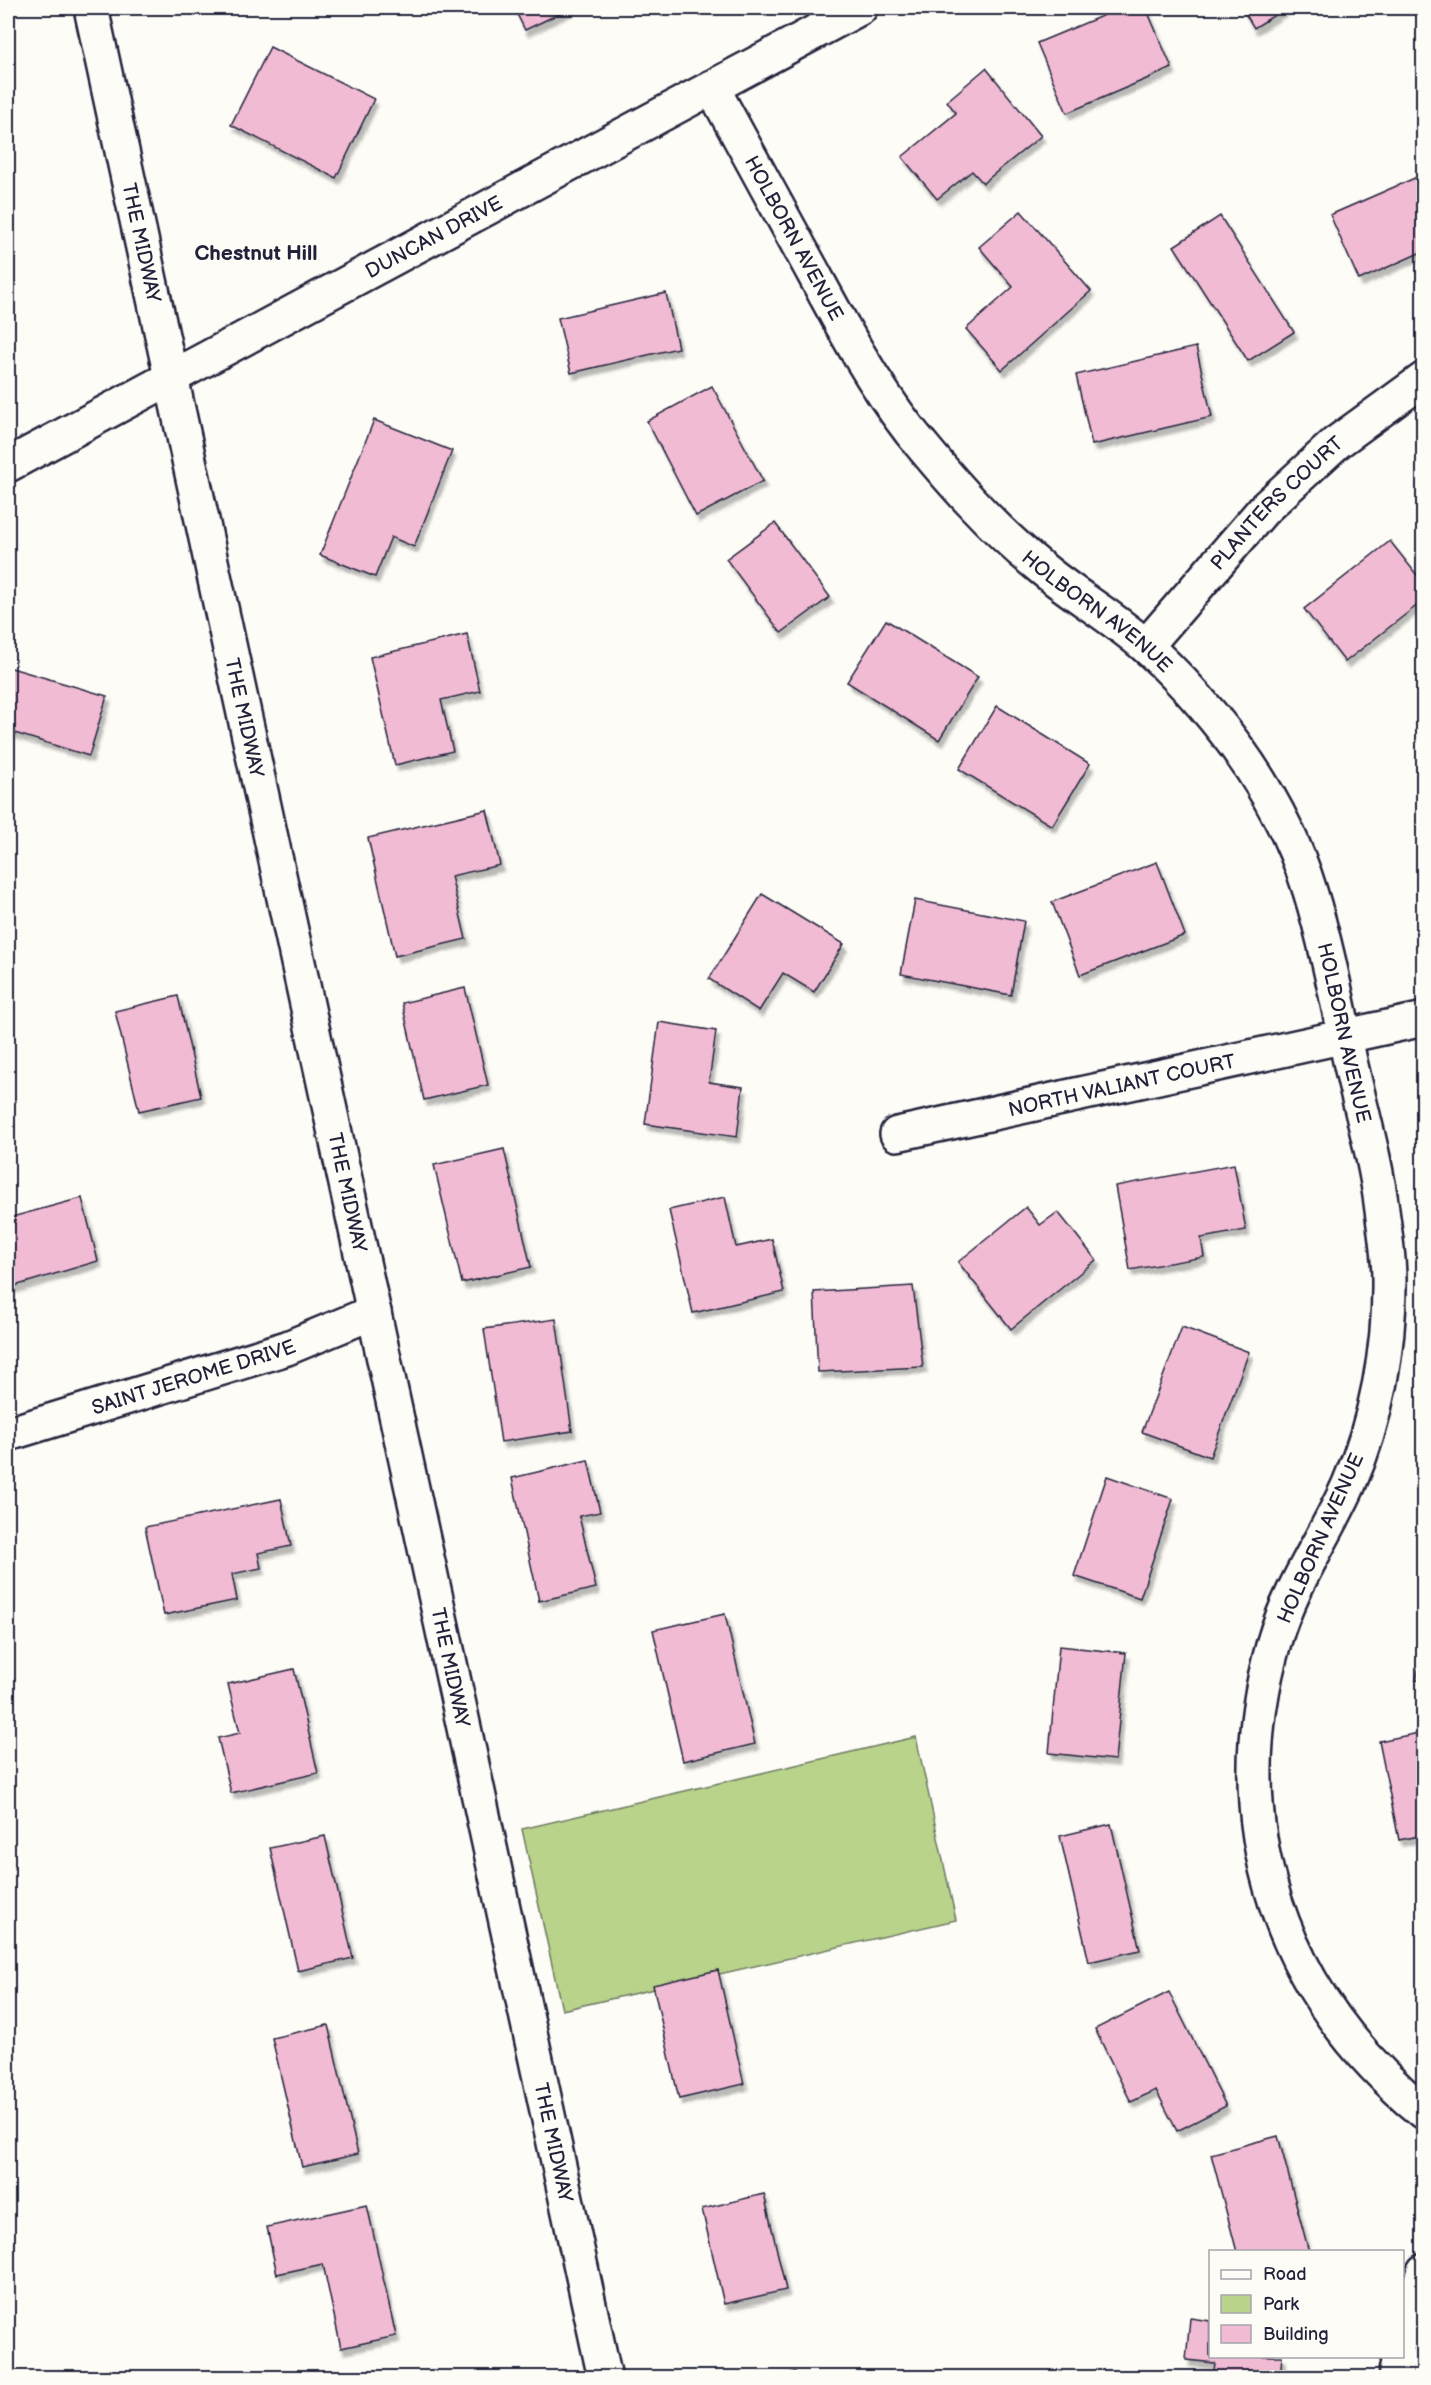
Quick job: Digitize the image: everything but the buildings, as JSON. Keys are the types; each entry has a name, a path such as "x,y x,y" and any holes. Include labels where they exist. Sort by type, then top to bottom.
{"street":[{"name":"THE MIDWAY","path":"91,8 606,2378"},
{"name":"DUNCAN DRIVE","path":"8,465 860,8"},
{"name":"HOLBORN AVENUE","path":"712,87 854,348 907,426 966,497 1037,565 1146,646 1206,706 1252,767 1285,827 1310,890 1381,1201 1390,1278 1385,1347 1374,1410 1351,1480 1300,1576 1275,1638 1259,1705 1254,1770 1259,1834 1275,1905 1302,1968 1340,2030 1386,2081 1424,2112"},
{"name":"PLANTERS COURT","path":"1146,646 1264,509 1336,443 1424,379"},
{"name":"NORTH VALIANT COURT","path":"897,1134 1424,1019"},
{"name":"SAINT JEROME DRIVE","path":"8,1434 276,1352 374,1312"},
{"path":"1404,2331 1424,2271"},
{"path":"1395,2378 1399,2358"}],"green space":[{"path":"916,1737 956,1920 562,2010 522,1829"}],"district":[{"name":"Chestnut Hill","path":"256,253"}]}
